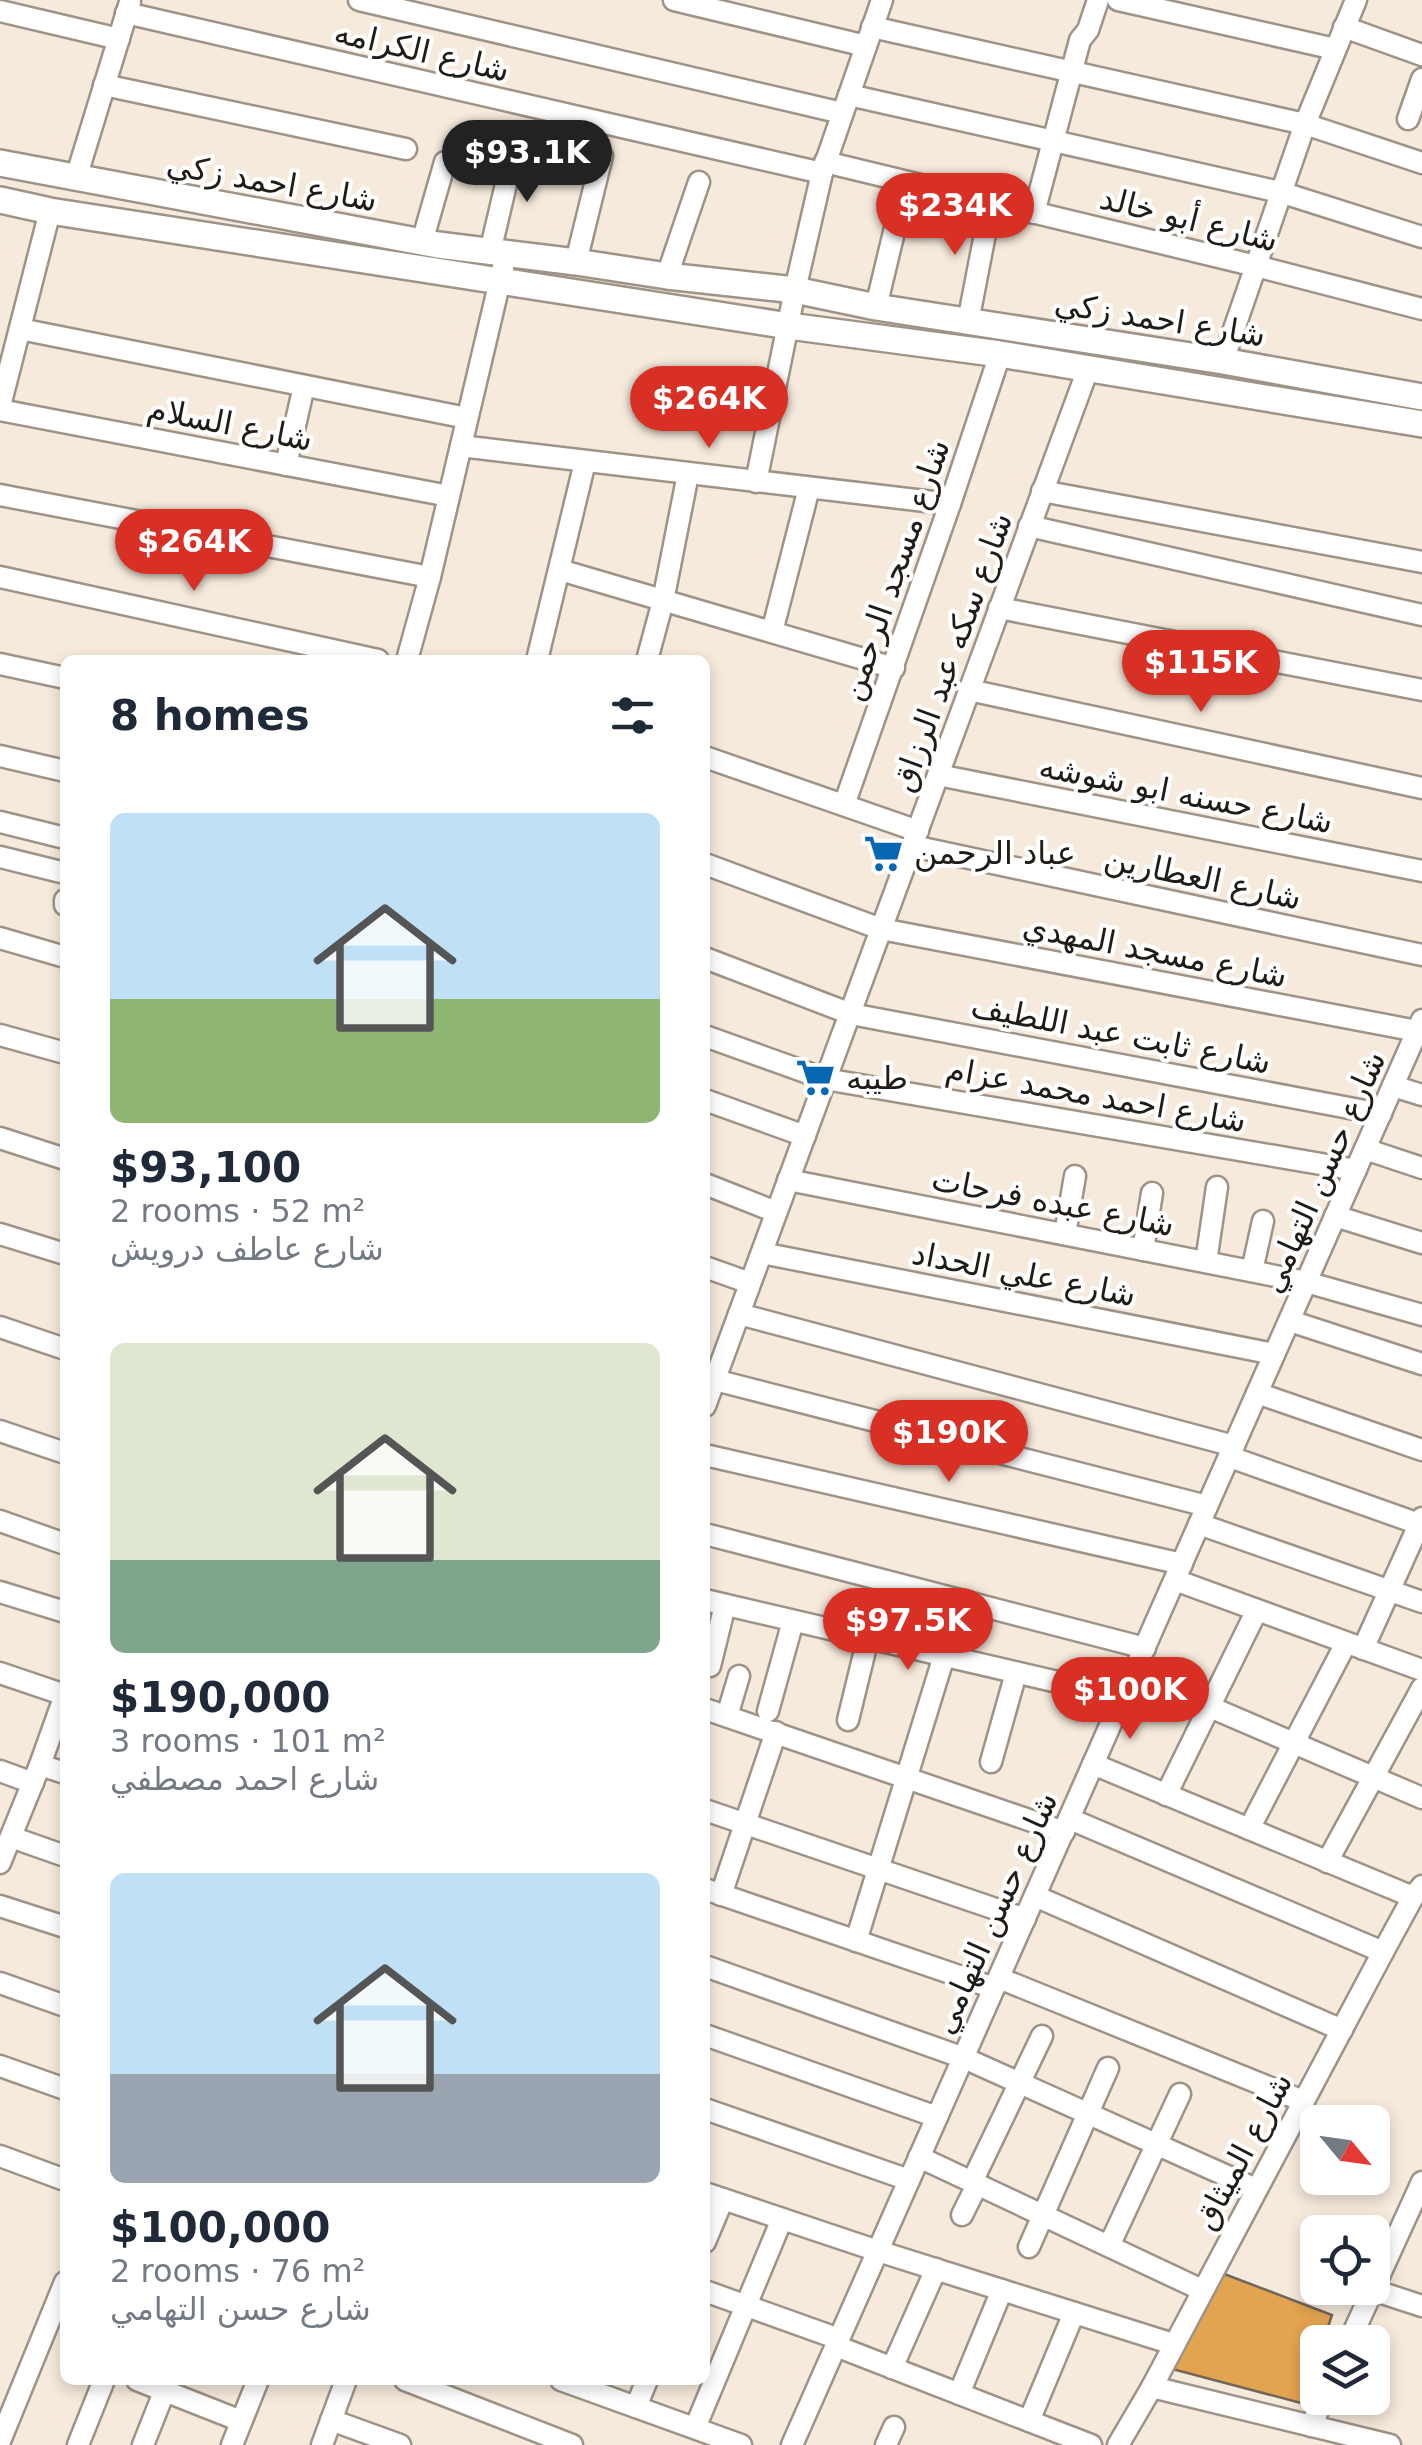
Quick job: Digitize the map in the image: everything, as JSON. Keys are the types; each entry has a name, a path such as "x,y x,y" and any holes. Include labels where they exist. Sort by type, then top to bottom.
{"street":[{"path":"359,0 846,104 1055,141 1280,192 1422,238"},
{"path":"674,0 1072,72 1305,124 1422,163"},
{"path":"756,482 823,168 882,0"},
{"path":"1034,213 1080,40 1088,30 1098,0"},
{"path":"1118,0 1336,49"},
{"path":"1223,360 1305,124 1356,0"},
{"path":"76,178 128,7"},
{"name":"شارع الكرامه","path":"128,7 823,168"},
{"path":"0,12 119,39"},
{"path":"1344,28 1422,55"},
{"path":"1408,119 1422,79"},
{"path":"104,86 406,149"},
{"path":"415,655 499,262 515,146"},
{"path":"576,262 602,156"},
{"path":"422,242 445,162"},
{"name":"شارع احمد زكي","path":"0,163 422,242 789,326 1000,354 1422,424"},
{"name":"شارع أبو خالد","path":"823,168 992,202 1422,310"},
{"path":"668,276 699,182"},
{"path":"876,307 906,182"},
{"name":"شارع احمد زكي","path":"0,200 50,211 499,262 576,262 795,290 876,307 1223,360 1422,397"},
{"path":"968,322 992,202"},
{"path":"0,408 5,361 20,329 50,211"},
{"path":"20,329 468,418"},
{"name":"شارع مسجد الرحمن","path":"844,805 1000,354"},
{"name":"شارع سكه عبد الرزاق","path":"710,1389 1088,369"},
{"path":"286,465 304,386"},
{"name":"شارع السلام","path":"0,408 449,496"},
{"path":"461,446 950,504"},
{"path":"539,655 585,462"},
{"path":"648,655 688,474"},
{"path":"772,632 809,488"},
{"path":"1042,491 1422,562"},
{"path":"0,495 430,577"},
{"path":"1029,526 1422,614"},
{"path":"560,570 894,668"},
{"path":"0,577 355,655"},
{"path":"999,608 1422,690"},
{"path":"0,664 60,677"},
{"path":"968,690 1422,788"},
{"path":"0,756 60,770"},
{"name":"شارع العطارين","path":"710,759 844,805 916,839 1422,955"},
{"name":"شارع حسنه ابو شوشه","path":"938,776 1422,871"},
{"path":"0,822 60,837"},
{"path":"0,857 60,872"},
{"name":"شارع مسجد المهدي","path":"710,866 881,928 1420,1026"},
{"path":"0,938 60,956"},
{"name":"شارع ثابت عبد اللطيف","path":"710,960 851,1014 1381,1114"},
{"name":"شارع حسن التهامي","path":"792,2445 1420,1026"},
{"path":"0,1034 60,1052"},
{"name":"شارع احمد محمد عزام","path":"710,1038 826,1079 1356,1170"},
{"path":"1393,1086 1422,1095"},
{"path":"710,1102 805,1136"},
{"path":"0,1138 60,1157"},
{"path":"1365,1149 1422,1168"},
{"path":"1065,1234 1074,1176"},
{"name":"شارع عبده فرحات","path":"788,1180 1306,1282 1422,1315"},
{"path":"710,1186 776,1212"},
{"path":"1206,1262 1217,1187"},
{"path":"1143,1250 1152,1194"},
{"path":"1336,1216 1422,1243"},
{"path":"1252,1271 1263,1221"},
{"path":"0,1234 60,1252"},
{"name":"شارع علي الحداد","path":"762,1252 1274,1354"},
{"path":"710,1269 750,1283"},
{"path":"739,1314 1232,1452 1421,1523 1390,1591 1293,1744 1249,1829"},
{"path":"1290,1321 1422,1364"},
{"path":"0,1327 60,1347"},
{"path":"1257,1393 1422,1450"},
{"path":"710,1394 1203,1515 1422,1602"},
{"path":"0,1430 60,1451"},
{"path":"710,1456 1178,1572 1257,1610 1422,1670"},
{"path":"0,1521 60,1542"},
{"path":"710,1535 1145,1648"},
{"path":"0,1592 60,1610"},
{"path":"856,1941 940,1655 948,1597"},
{"path":"710,1666 715,1603 1122,1697"},
{"path":"1166,1795 1257,1610"},
{"path":"768,1711 793,1621"},
{"path":"848,1720 868,1638"},
{"path":"992,1762 1016,1672"},
{"path":"0,1673 60,1693"},
{"path":"1133,1674 1422,1798"},
{"path":"727,1716 740,1676"},
{"path":"1327,1862 1422,1688"},
{"path":"60,1709 4,1848 60,1855"},
{"path":"710,1710 907,1778 1067,1826 1383,1952"},
{"path":"776,1732 745,1824 713,1892 996,1983 1304,2101"},
{"path":"1093,1764 1327,1862 1418,1892"},
{"path":"0,1771 60,1774"},
{"path":"710,1812 1025,1919"},
{"name":"شارع الميثاق","path":"1118,2445 1418,1892"},
{"path":"1035,1896 1342,2030"},
{"path":"0,1906 60,1925"},
{"path":"710,1968 964,2058 1256,2189"},
{"path":"0,1983 60,2004"},
{"path":"962,2215 1042,2036"},
{"path":"710,2037 937,2117"},
{"path":"0,2066 60,2087"},
{"path":"1029,2246 1108,2068"},
{"path":"1109,2246 1180,2094"},
{"path":"710,2111 909,2180"},
{"path":"0,2156 60,2178"},
{"path":"919,2157 1202,2290"},
{"path":"1390,2253 1422,2182"},
{"path":"714,2196 1173,2344"},
{"path":"695,2428 782,2219"},
{"path":"892,2368 936,2269"},
{"path":"959,2394 1002,2290"},
{"path":"710,2293 1091,2445"},
{"path":"0,2441 60,2294"},
{"path":"1390,2296 1422,2306"},
{"path":"1029,2421 1074,2313"},
{"path":"78,2445 102,2385"},
{"path":"143,2445 166,2385 241,2422"},
{"path":"232,2445 256,2385"},
{"path":"322,2445 344,2385"},
{"path":"419,2385 572,2445"},
{"path":"577,2385 741,2445"},
{"path":"636,2407 645,2385"},
{"path":"1152,2386 1390,2445"},
{"path":"1311,2426 1316,2415"},
{"path":"331,2420 400,2445"}],"building":[{"path":"1219,2272 1332,2315 1329,2325 1300,2325 1300,2403 1172,2369"}],"place":[{"name":"عباد الرحمن","path":"884,853"},
{"name":"طيبه","path":"816,1078"}]}
